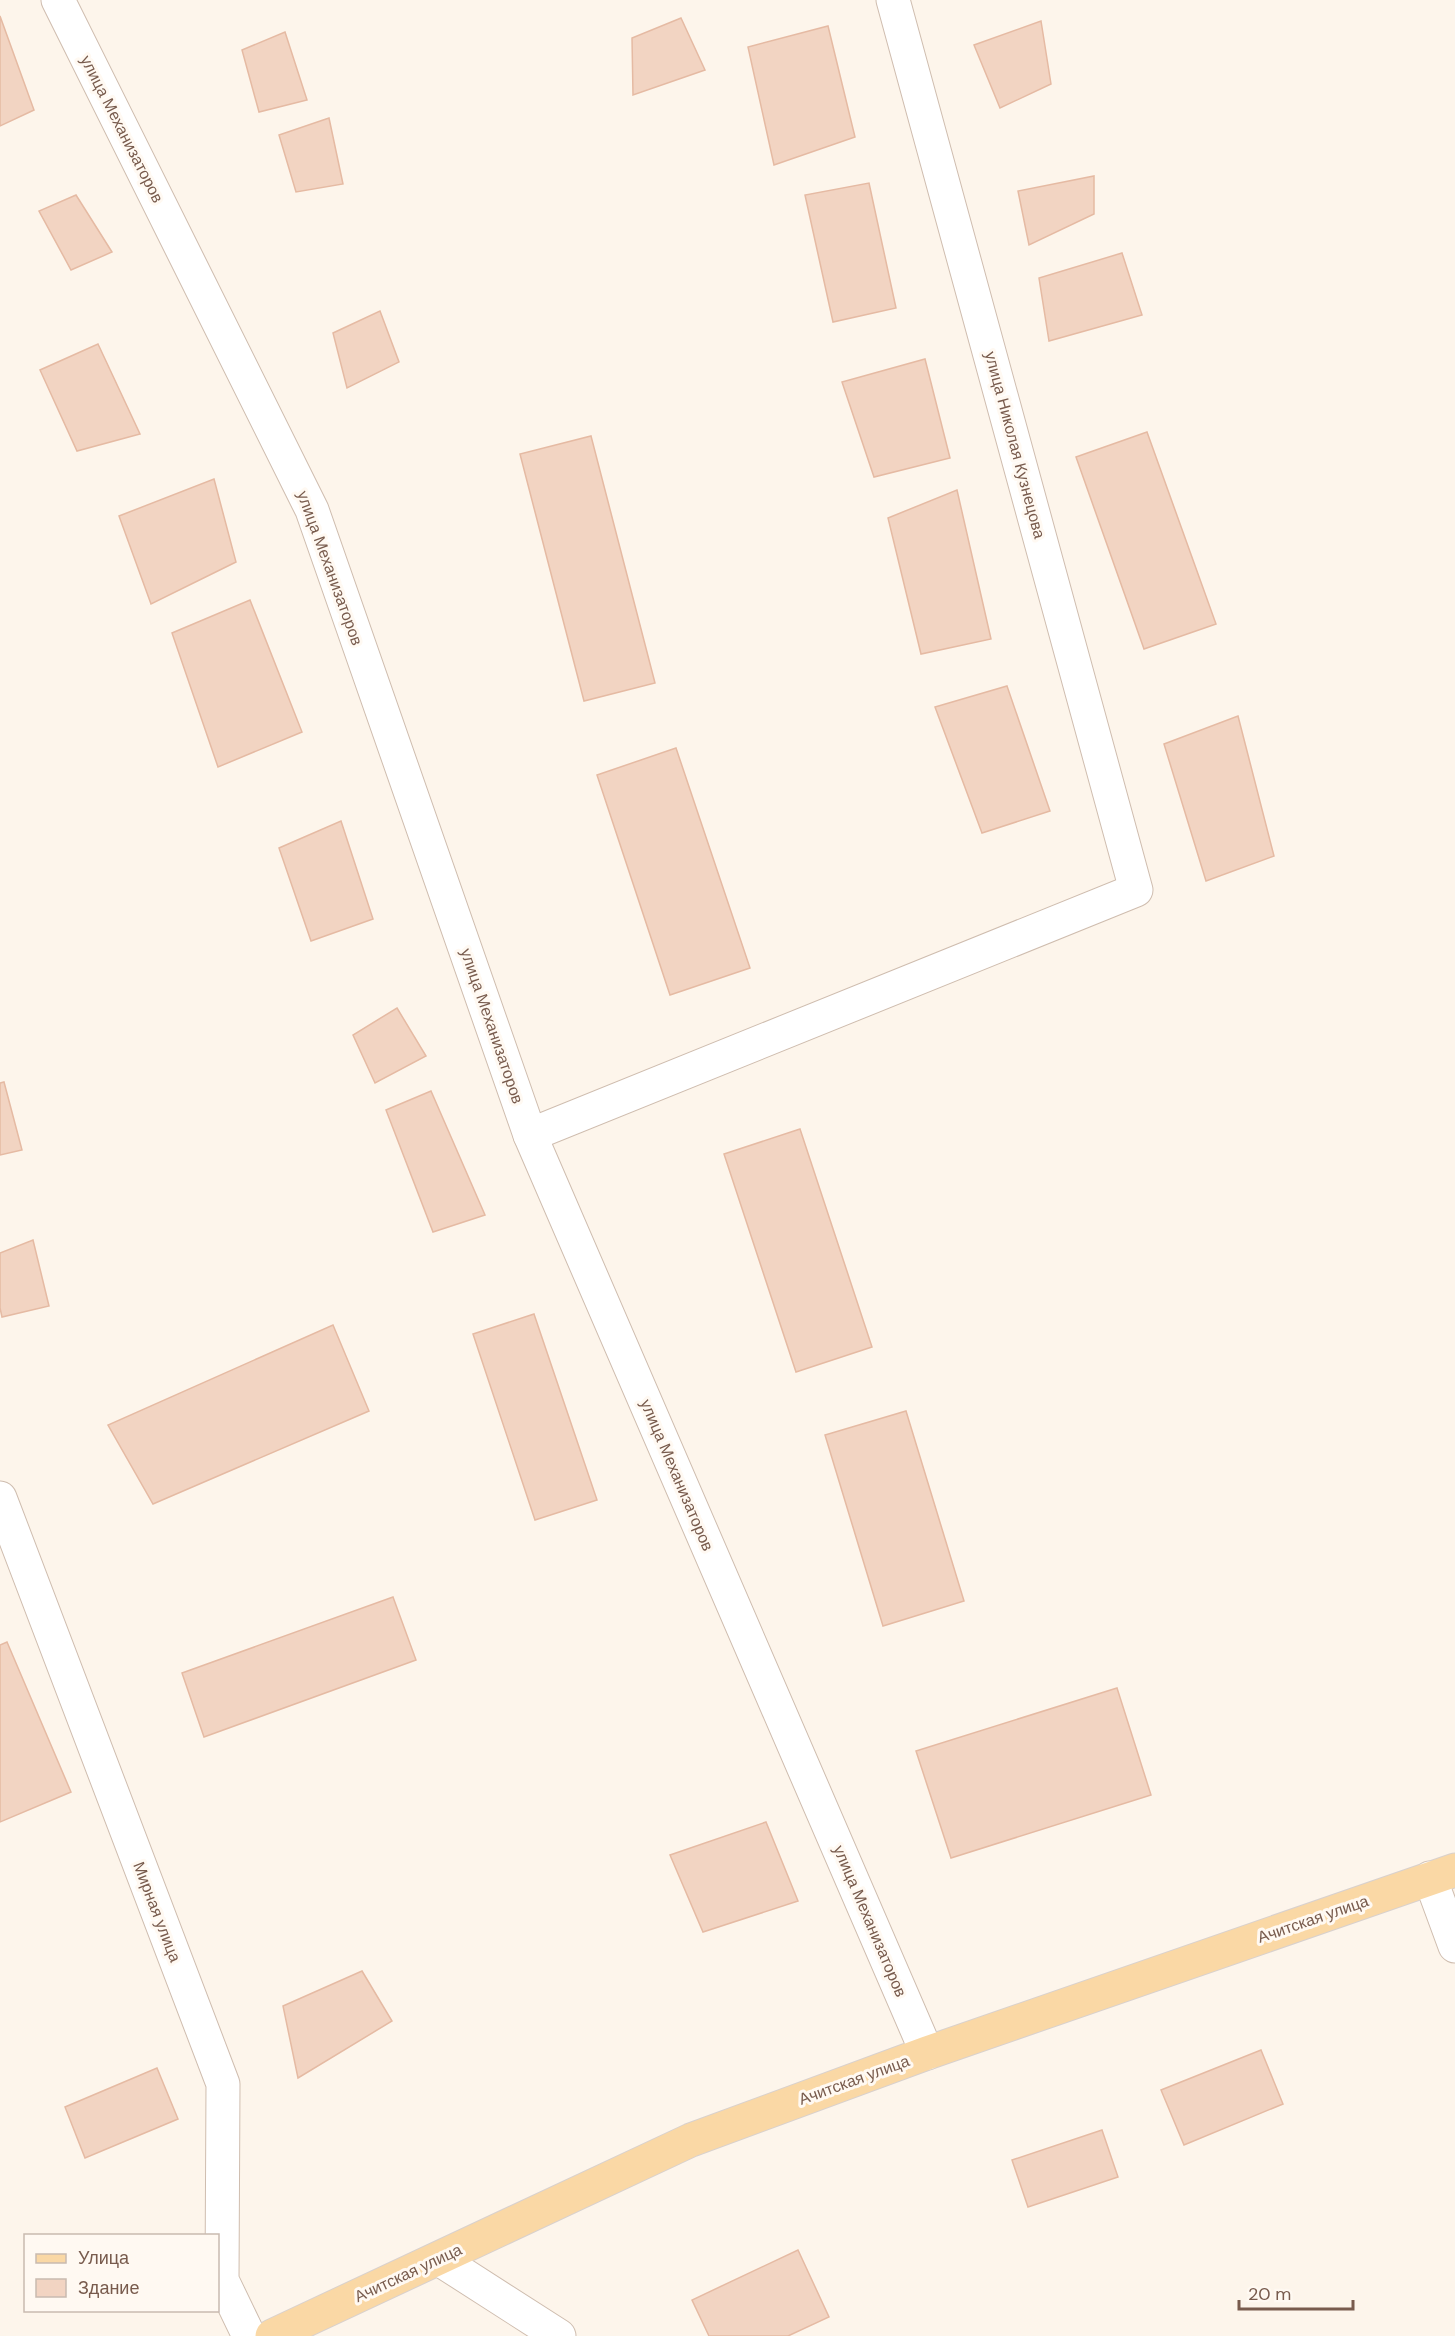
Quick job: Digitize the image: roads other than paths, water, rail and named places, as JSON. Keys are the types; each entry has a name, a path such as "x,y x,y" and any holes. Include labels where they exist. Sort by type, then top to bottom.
{"main road":[{"name":"Ачитская улица","path":"272,2336 691,2140 927,2054 1443,1874"}],"street":[{"name":"улица Механизаторов","path":"58,0 312,510 530,1135 927,2054"},
{"name":"улица Николая Кузнецова","path":"530,1135 1136,890 894,0"},
{"name":"Мирная улица","path":"0,1498 223,2085 222,2280 249,2336"},
{"path":"1443,1874 1455,1946"},
{"path":"439,2259 559,2336"}]}
